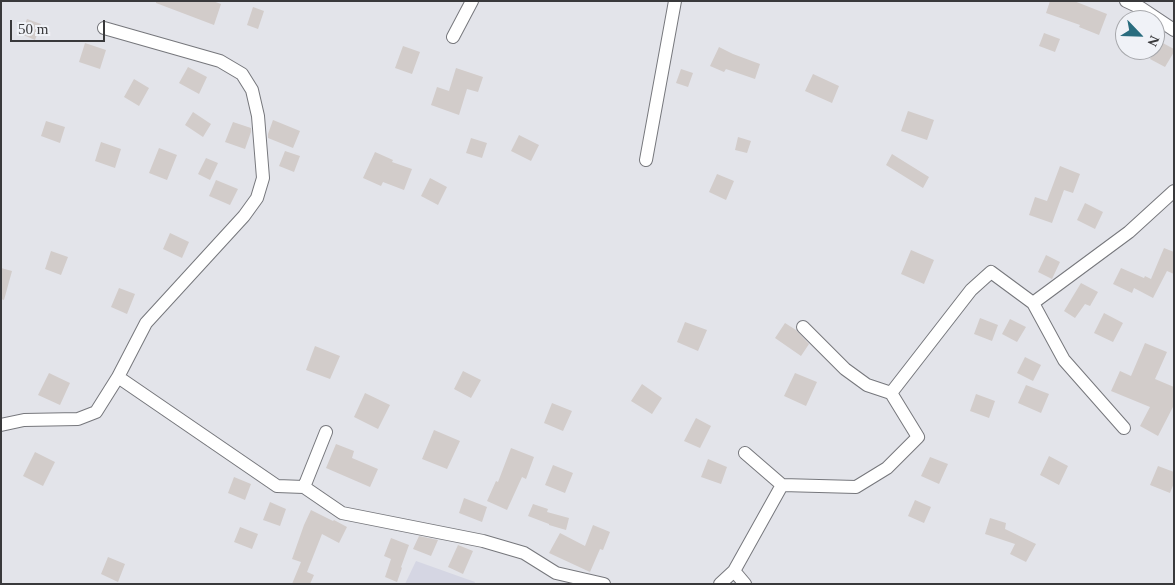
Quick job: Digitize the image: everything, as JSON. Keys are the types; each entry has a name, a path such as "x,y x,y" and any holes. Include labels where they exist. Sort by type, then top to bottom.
{"street":[{"path":"454,37 472,1"},
{"path":"646,160 675,1"},
{"path":"1126,1 1142,5 1174,30"},
{"path":"1,425 24,420 78,419 96,412 118,377 146,323 244,216 257,198 264,178 258,116 252,90 242,74 220,61 104,28"},
{"path":"1034,302 1129,232 1174,191"},
{"path":"891,393 970,290 990,272 1034,302 1064,360 1124,428"},
{"path":"745,452 782,484 856,487 887,468 918,437 891,393 868,385 844,368 803,327"},
{"path":"118,377 277,486 304,487 342,513 483,541 524,553 556,573 604,584"},
{"path":"304,487 326,432"},
{"path":"720,584 734,571 782,484"},
{"path":"734,571 745,584"}],"shaded area":[{"path":"416,561 475,582 474,584 405,584"}],"building":[{"path":"156,1 213,1 221,4 214,25 156,3"},
{"path":"1050,1 1074,1 1107,14 1099,35 1079,27 1080,25 1046,13"},
{"path":"253,7 264,11 258,29 247,25"},
{"path":"27,19 41,24 35,40 21,34"},
{"path":"1044,33 1060,39 1055,52 1039,46"},
{"path":"85,43 106,50 100,69 79,62"},
{"path":"1165,44 1174,49 1174,52 1165,67 1152,60 1165,60"},
{"path":"403,46 420,52 412,74 395,68"},
{"path":"719,47 760,64 755,79 726,69 724,72 710,66"},
{"path":"188,67 207,77 199,94 179,83"},
{"path":"456,68 483,77 478,92 467,89 459,115 431,105 437,87 449,91"},
{"path":"681,69 693,73 688,87 676,83"},
{"path":"813,74 839,86 832,103 805,91"},
{"path":"134,79 149,88 139,106 124,97"},
{"path":"908,111 934,120 927,140 901,131"},
{"path":"193,112 211,124 203,137 185,125"},
{"path":"273,120 300,131 293,148 268,138"},
{"path":"46,121 65,127 60,143 41,136"},
{"path":"233,122 251,128 245,149 225,142"},
{"path":"519,135 539,145 531,161 511,151"},
{"path":"738,137 751,141 747,153 735,150"},
{"path":"471,138 487,143 482,158 466,153"},
{"path":"101,142 121,149 115,168 95,161"},
{"path":"159,148 177,155 167,180 149,173"},
{"path":"285,151 300,156 294,172 279,166"},
{"path":"375,152 393,160 392,162 412,169 404,190 383,182 381,186 363,178"},
{"path":"892,154 929,177 923,188 886,165"},
{"path":"206,158 218,163 210,180 198,174"},
{"path":"1060,166 1080,174 1073,193 1064,190 1052,223 1029,215 1035,197 1047,201"},
{"path":"717,174 734,181 726,200 709,192"},
{"path":"430,178 447,187 438,205 421,196"},
{"path":"216,180 238,189 230,205 209,196"},
{"path":"1085,203 1103,212 1095,229 1077,220"},
{"path":"170,233 189,242 182,258 163,249"},
{"path":"1164,248 1174,252 1174,274 1167,271 1153,298 1134,288 1132,293 1113,284 1121,268 1151,279"},
{"path":"911,250 934,260 924,284 901,274"},
{"path":"51,251 68,257 61,275 45,269"},
{"path":"1046,255 1060,262 1052,279 1038,272"},
{"path":"1,268 12,271 4,300 1,299"},
{"path":"1081,283 1098,292 1090,306 1085,304 1075,318 1064,311"},
{"path":"119,288 135,294 127,314 111,307"},
{"path":"1104,313 1123,323 1113,342 1094,333"},
{"path":"980,318 998,325 992,341 974,334"},
{"path":"1010,319 1026,327 1017,342 1002,334"},
{"path":"685,322 707,330 698,351 677,342"},
{"path":"785,323 796,330 809,344 801,356 775,338"},
{"path":"1145,343 1167,352 1155,379 1174,387 1174,405 1158,436 1140,426 1150,407 1111,391 1120,371 1131,376"},
{"path":"315,346 340,356 330,379 306,370"},
{"path":"1025,357 1041,365 1033,381 1017,373"},
{"path":"463,371 481,380 471,398 454,389"},
{"path":"49,373 70,383 60,405 38,395"},
{"path":"795,373 817,382 806,406 784,396"},
{"path":"642,384 662,398 652,414 631,401"},
{"path":"1026,385 1049,394 1041,413 1018,403"},
{"path":"365,393 390,405 378,429 354,417"},
{"path":"976,394 995,401 989,418 970,411"},
{"path":"552,403 572,411 563,431 544,423"},
{"path":"696,418 711,426 700,448 684,441"},
{"path":"434,430 460,441 447,469 422,459"},
{"path":"336,444 354,451 352,458 378,469 370,487 326,468"},
{"path":"511,448 534,457 526,479 522,477 507,510 487,501 496,481 498,482"},
{"path":"35,452 55,462 43,486 23,476"},
{"path":"1049,456 1068,466 1059,485 1040,475"},
{"path":"930,457 948,464 939,484 921,476"},
{"path":"708,459 727,467 721,484 701,477"},
{"path":"553,465 573,473 565,493 545,485"},
{"path":"1158,466 1174,472 1174,483 1170,493 1150,485"},
{"path":"234,477 251,484 245,500 228,493"},
{"path":"464,498 487,507 482,522 459,513"},
{"path":"915,500 931,507 924,523 908,516"},
{"path":"270,502 286,509 280,526 263,520"},
{"path":"533,504 548,509 547,512 569,518 566,530 528,516"},
{"path":"311,510 347,527 339,543 322,534 307,572 314,575 310,584 292,584 301,562 292,559"},
{"path":"990,518 1006,523 1005,529 1036,544 1026,562 1010,554 1015,544 985,534"},
{"path":"593,525 610,532 603,550 600,549 590,572 549,553 560,533 585,546"},
{"path":"240,527 258,534 252,549 234,542"},
{"path":"419,536 438,540 431,556 413,549"},
{"path":"391,538 409,545 397,582 385,577 391,559 384,556"},
{"path":"458,545 473,551 463,574 448,567"},
{"path":"108,557 125,564 118,582 101,574"}]}
